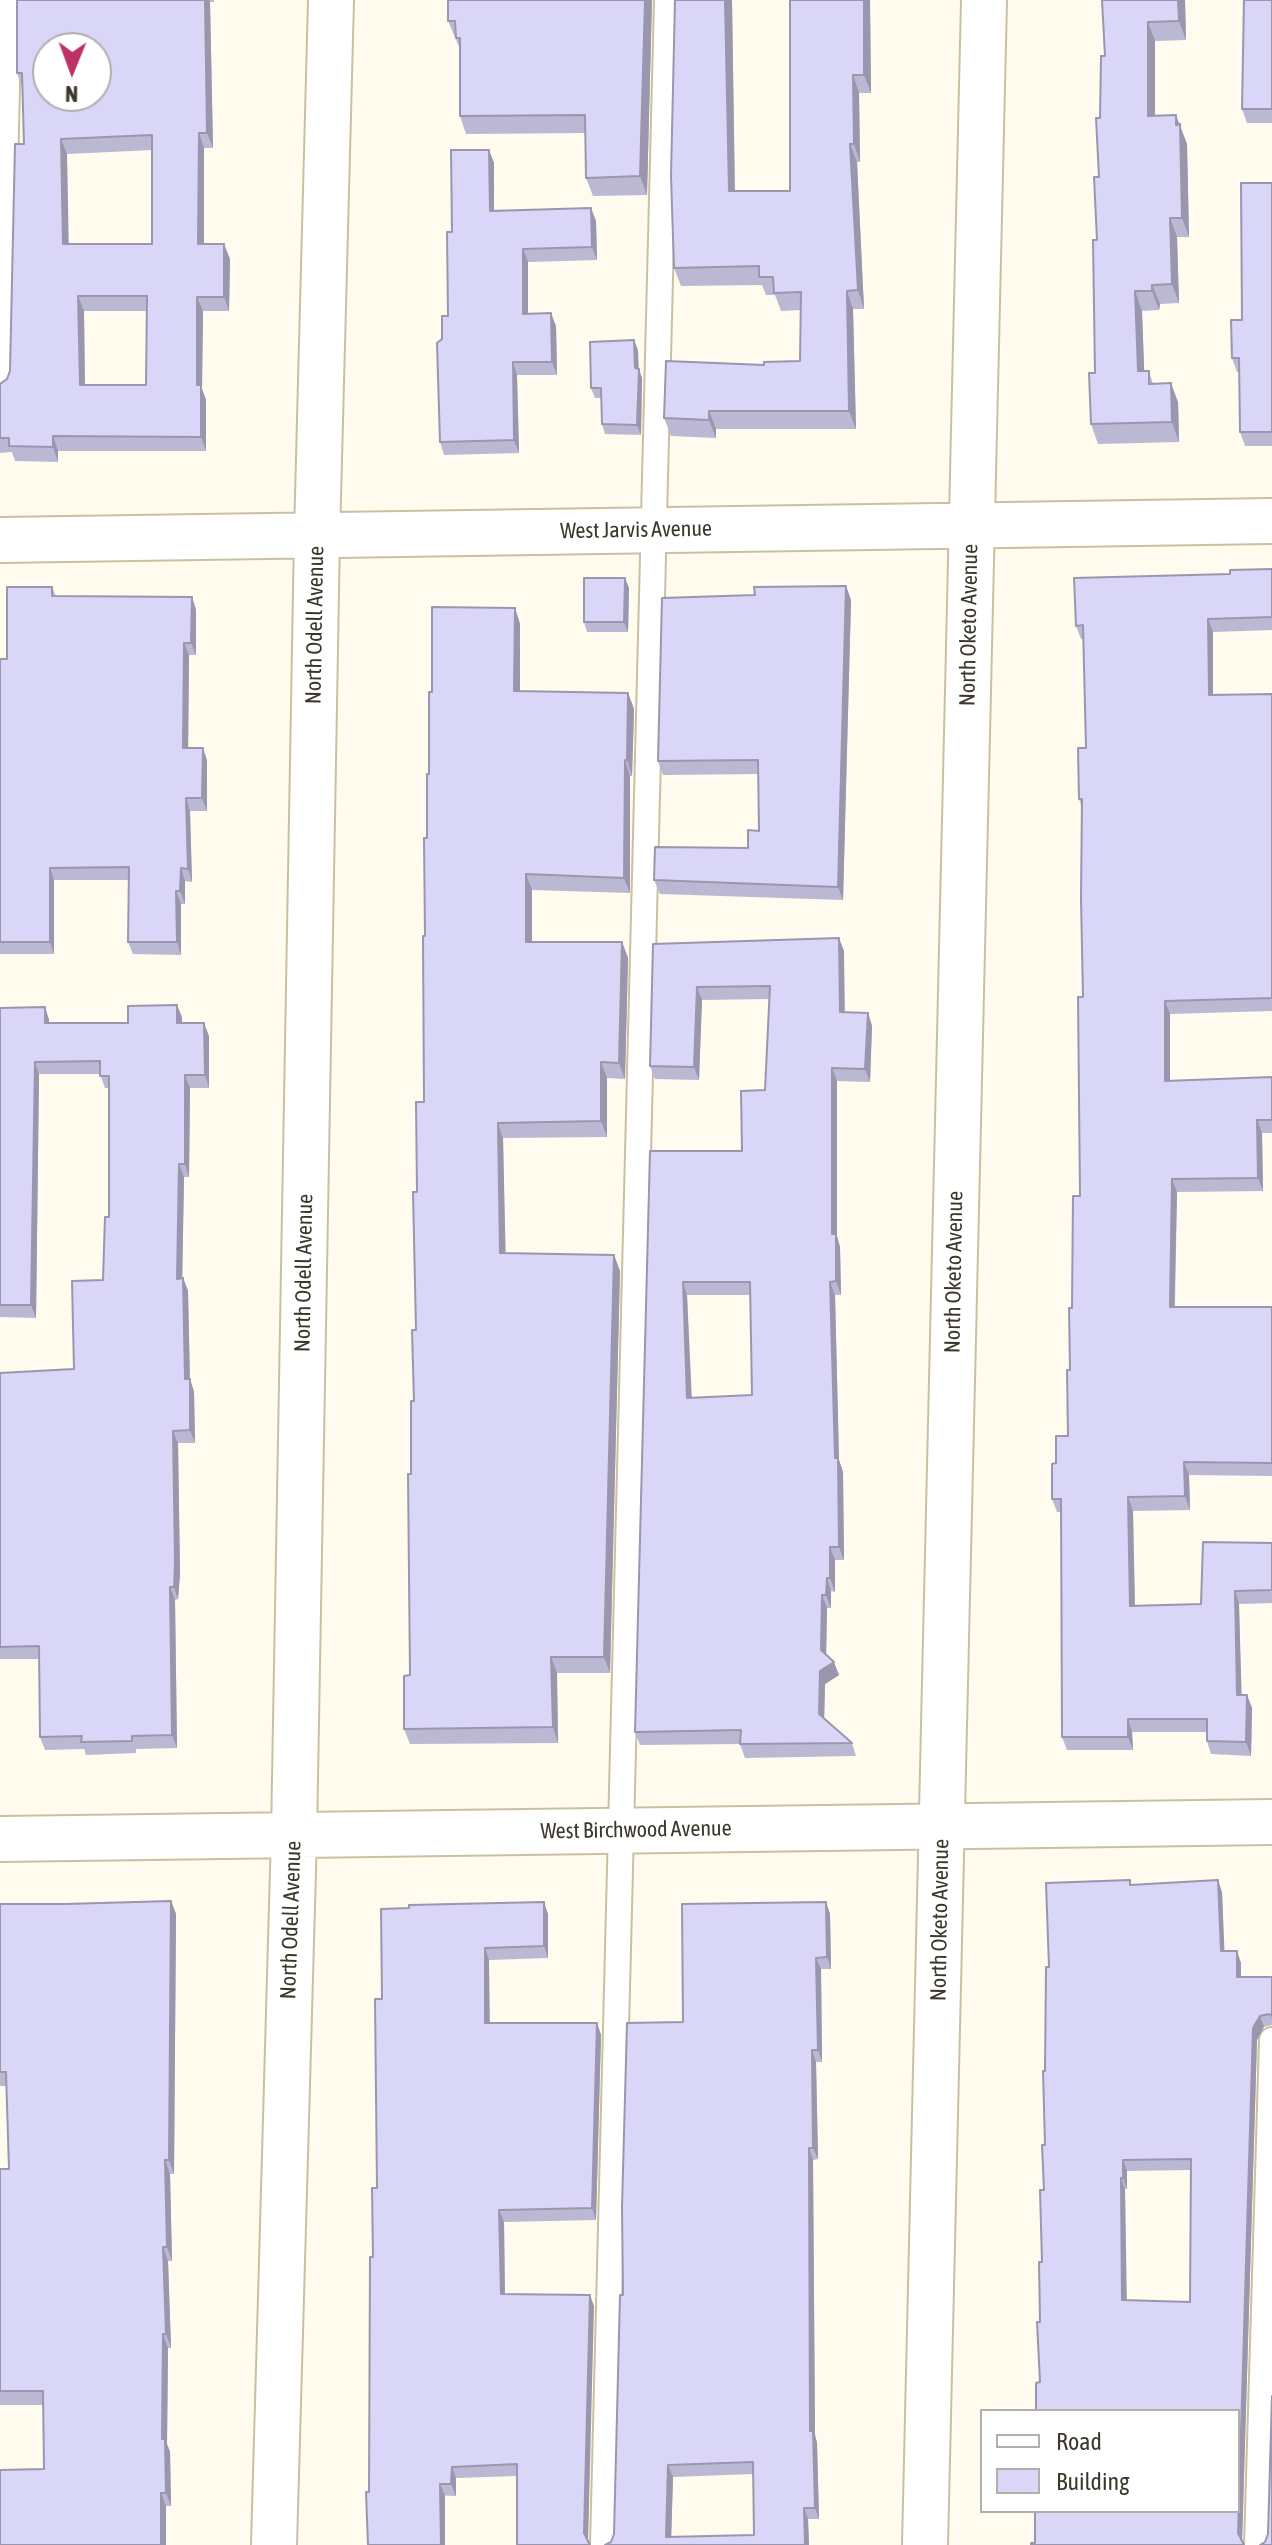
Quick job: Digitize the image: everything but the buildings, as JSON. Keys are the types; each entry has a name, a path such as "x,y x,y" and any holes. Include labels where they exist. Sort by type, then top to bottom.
{"street":[{"name":"North Odell Avenue","path":"274,2545 294,1835 317,535 331,0"},
{"name":"North Oketo Avenue","path":"925,2545 984,0"},
{"name":"West Jarvis Avenue","path":"0,540 1272,521"},
{"name":"West Birchwood Avenue","path":"0,1839 1272,1822"}],"lane":[{"path":"0,385 9,0"},
{"path":"603,2545 667,0"},
{"path":"1257,2545 1272,2040"}]}
